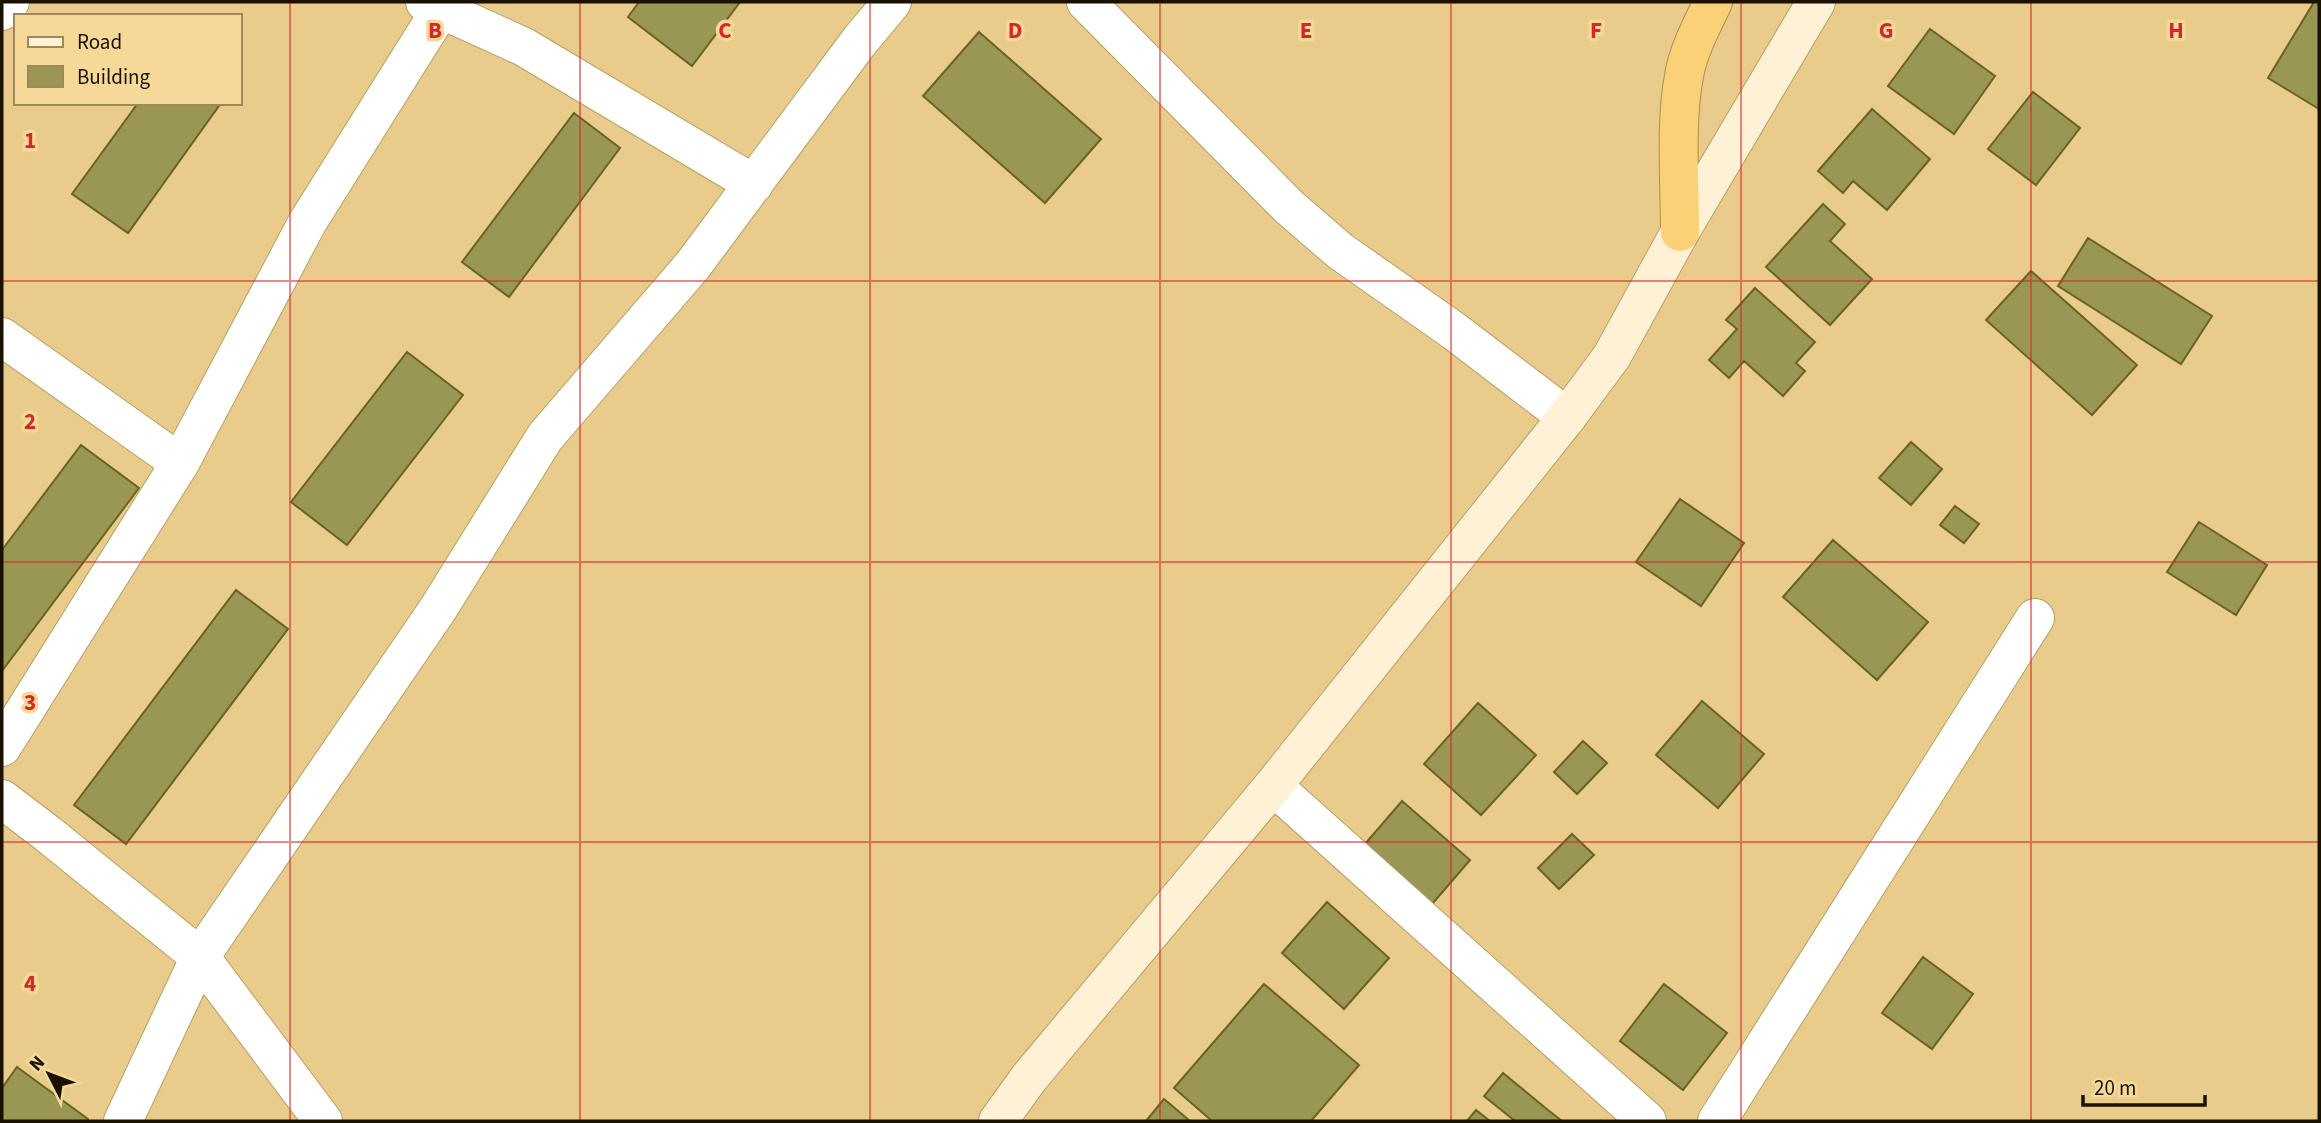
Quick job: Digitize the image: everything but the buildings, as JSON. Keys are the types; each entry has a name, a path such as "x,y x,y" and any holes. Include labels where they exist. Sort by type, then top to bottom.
{"highway":[{"path":"1680,232 1680,119 1684,76 1699,30 1713,2"}],"main road":[{"path":"998,1121 1029,1078 1273,786 1567,417 1612,356 1680,232 1816,2"}],"street":[{"path":"2,11 10,2"},
{"path":"123,1121 200,957 438,609 545,437 693,265 858,43 892,2"},
{"path":"1086,2 1288,206 1340,251 1454,331 1567,417"},
{"path":"2,747 180,463 307,223 433,5 524,47 754,184"},
{"path":"2,337 180,463"},
{"path":"1717,1121 2035,618"},
{"path":"1273,786 1647,1121"},
{"path":"2,799 200,957 323,1121"}]}
